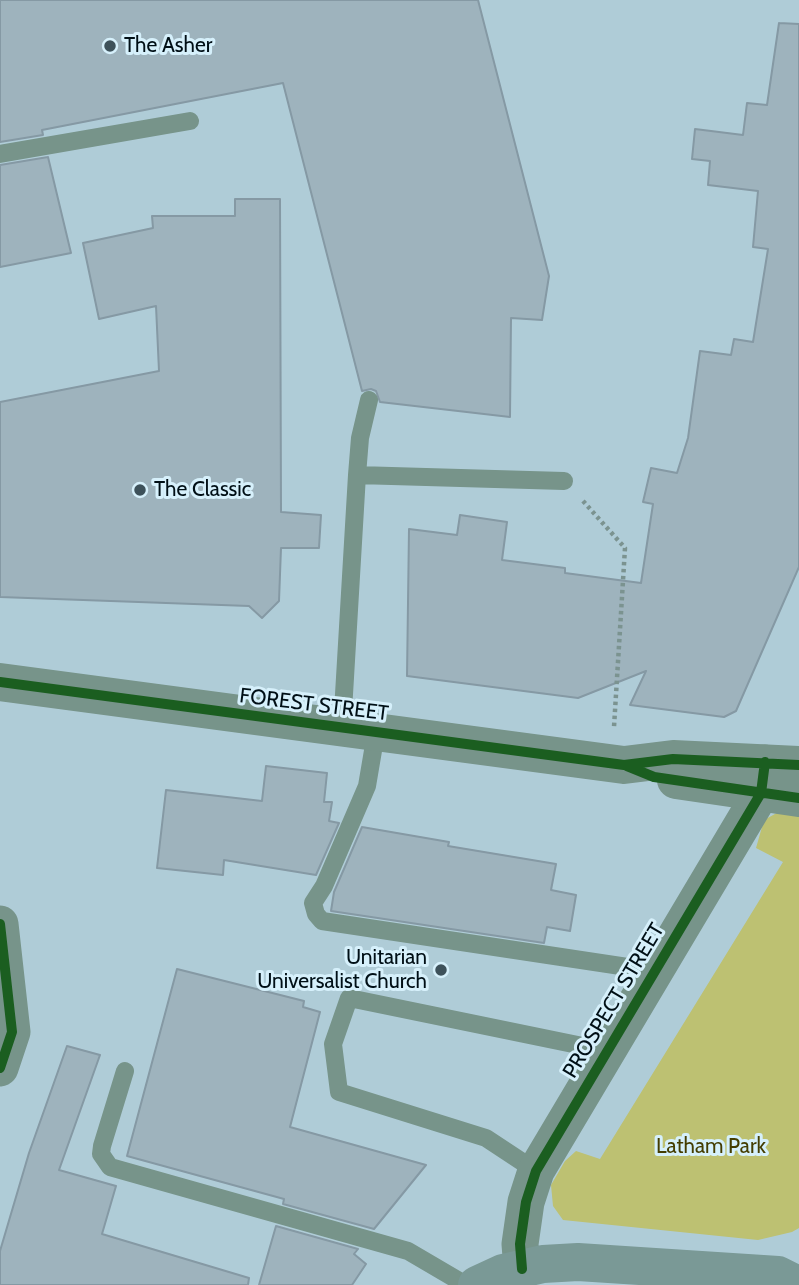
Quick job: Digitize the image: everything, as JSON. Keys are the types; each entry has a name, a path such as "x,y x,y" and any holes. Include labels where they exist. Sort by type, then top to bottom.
{"main road":[{"path":"501,1275 542,1264 578,1262 610,1274 792,1274"}],"street":[{"name":"FOREST STREET","path":"0,682 618,764 654,777 786,772"},
{"name":"PROSPECT STREET","path":"501,1275 520,1244 526,1202 536,1171 654,971 786,772"},
{"path":"0,925 12,1032 0,1068"}],"lane":[{"path":"0,154 190,121"},
{"path":"369,400 360,438 357,475 359,730 367,786 336,859 313,903 316,914 322,921 654,971"},
{"path":"357,475 564,481"},
{"path":"536,1171 486,1138 338,1091 333,1044 349,998 607,1051"},
{"path":"125,1071 102,1146 101,1154 110,1167 408,1251 466,1285"}],"path":[{"path":"564,481 625,548 618,764"}],"green space":[{"name":"Latham Park","path":"784,809 799,811 799,1228 758,1240 563,1220 553,1206 551,1185 565,1161 576,1151 600,1159 783,862 756,848 764,820"}],"building":[{"path":"0,0 478,0 549,276 542,320 511,318 510,417 380,402 376,391 362,391 283,83 42,130 43,135 0,142"},
{"path":"779,23 799,24 799,567 736,711 724,717 630,705 646,671 578,698 407,676 409,529 457,535 460,515 507,522 502,560 565,568 565,573 641,583 653,504 643,502 651,468 677,473 688,438 700,351 731,355 734,339 753,342 768,249 753,247 758,191 708,185 710,161 692,159 695,129 743,135 747,103 767,105"},
{"path":"48,157 71,253 0,267 0,165"},
{"name":"The Classic","path":"235,199 280,199 281,512 321,515 319,548 281,548 279,601 262,618 249,606 0,597 0,402 159,371 156,306 99,319 83,243 153,228 152,216 235,216"},
{"path":"266,766 327,773 324,802 332,802 329,821 339,823 316,875 224,860 223,875 157,868 166,790 262,801"},
{"path":"362,827 449,842 448,846 556,864 551,890 576,895 570,931 547,927 544,943 331,911 334,892"},
{"path":"177,969 304,1001 303,1007 320,1012 290,1127 426,1165 374,1229 283,1204 284,1199 127,1156"},
{"path":"67,1046 100,1055 59,1170 116,1186 102,1234 249,1278 248,1285 0,1285 0,1251 29,1153"},
{"path":"276,1226 358,1249 354,1254 366,1264 352,1285 259,1285"}],"cycle path":[{"path":"0,682 624,765 673,759 799,765"},
{"path":"522,1269 520,1244 526,1202 536,1171 761,793 765,762"},
{"path":"627,766 654,777 799,798"},
{"path":"0,924 12,1032 0,1068"}],"place":[{"name":"The Asher","path":"110,46"},
{"name":"The Classic","path":"140,490"},
{"name":"Unitarian Universalist Church","path":"441,970"}]}
